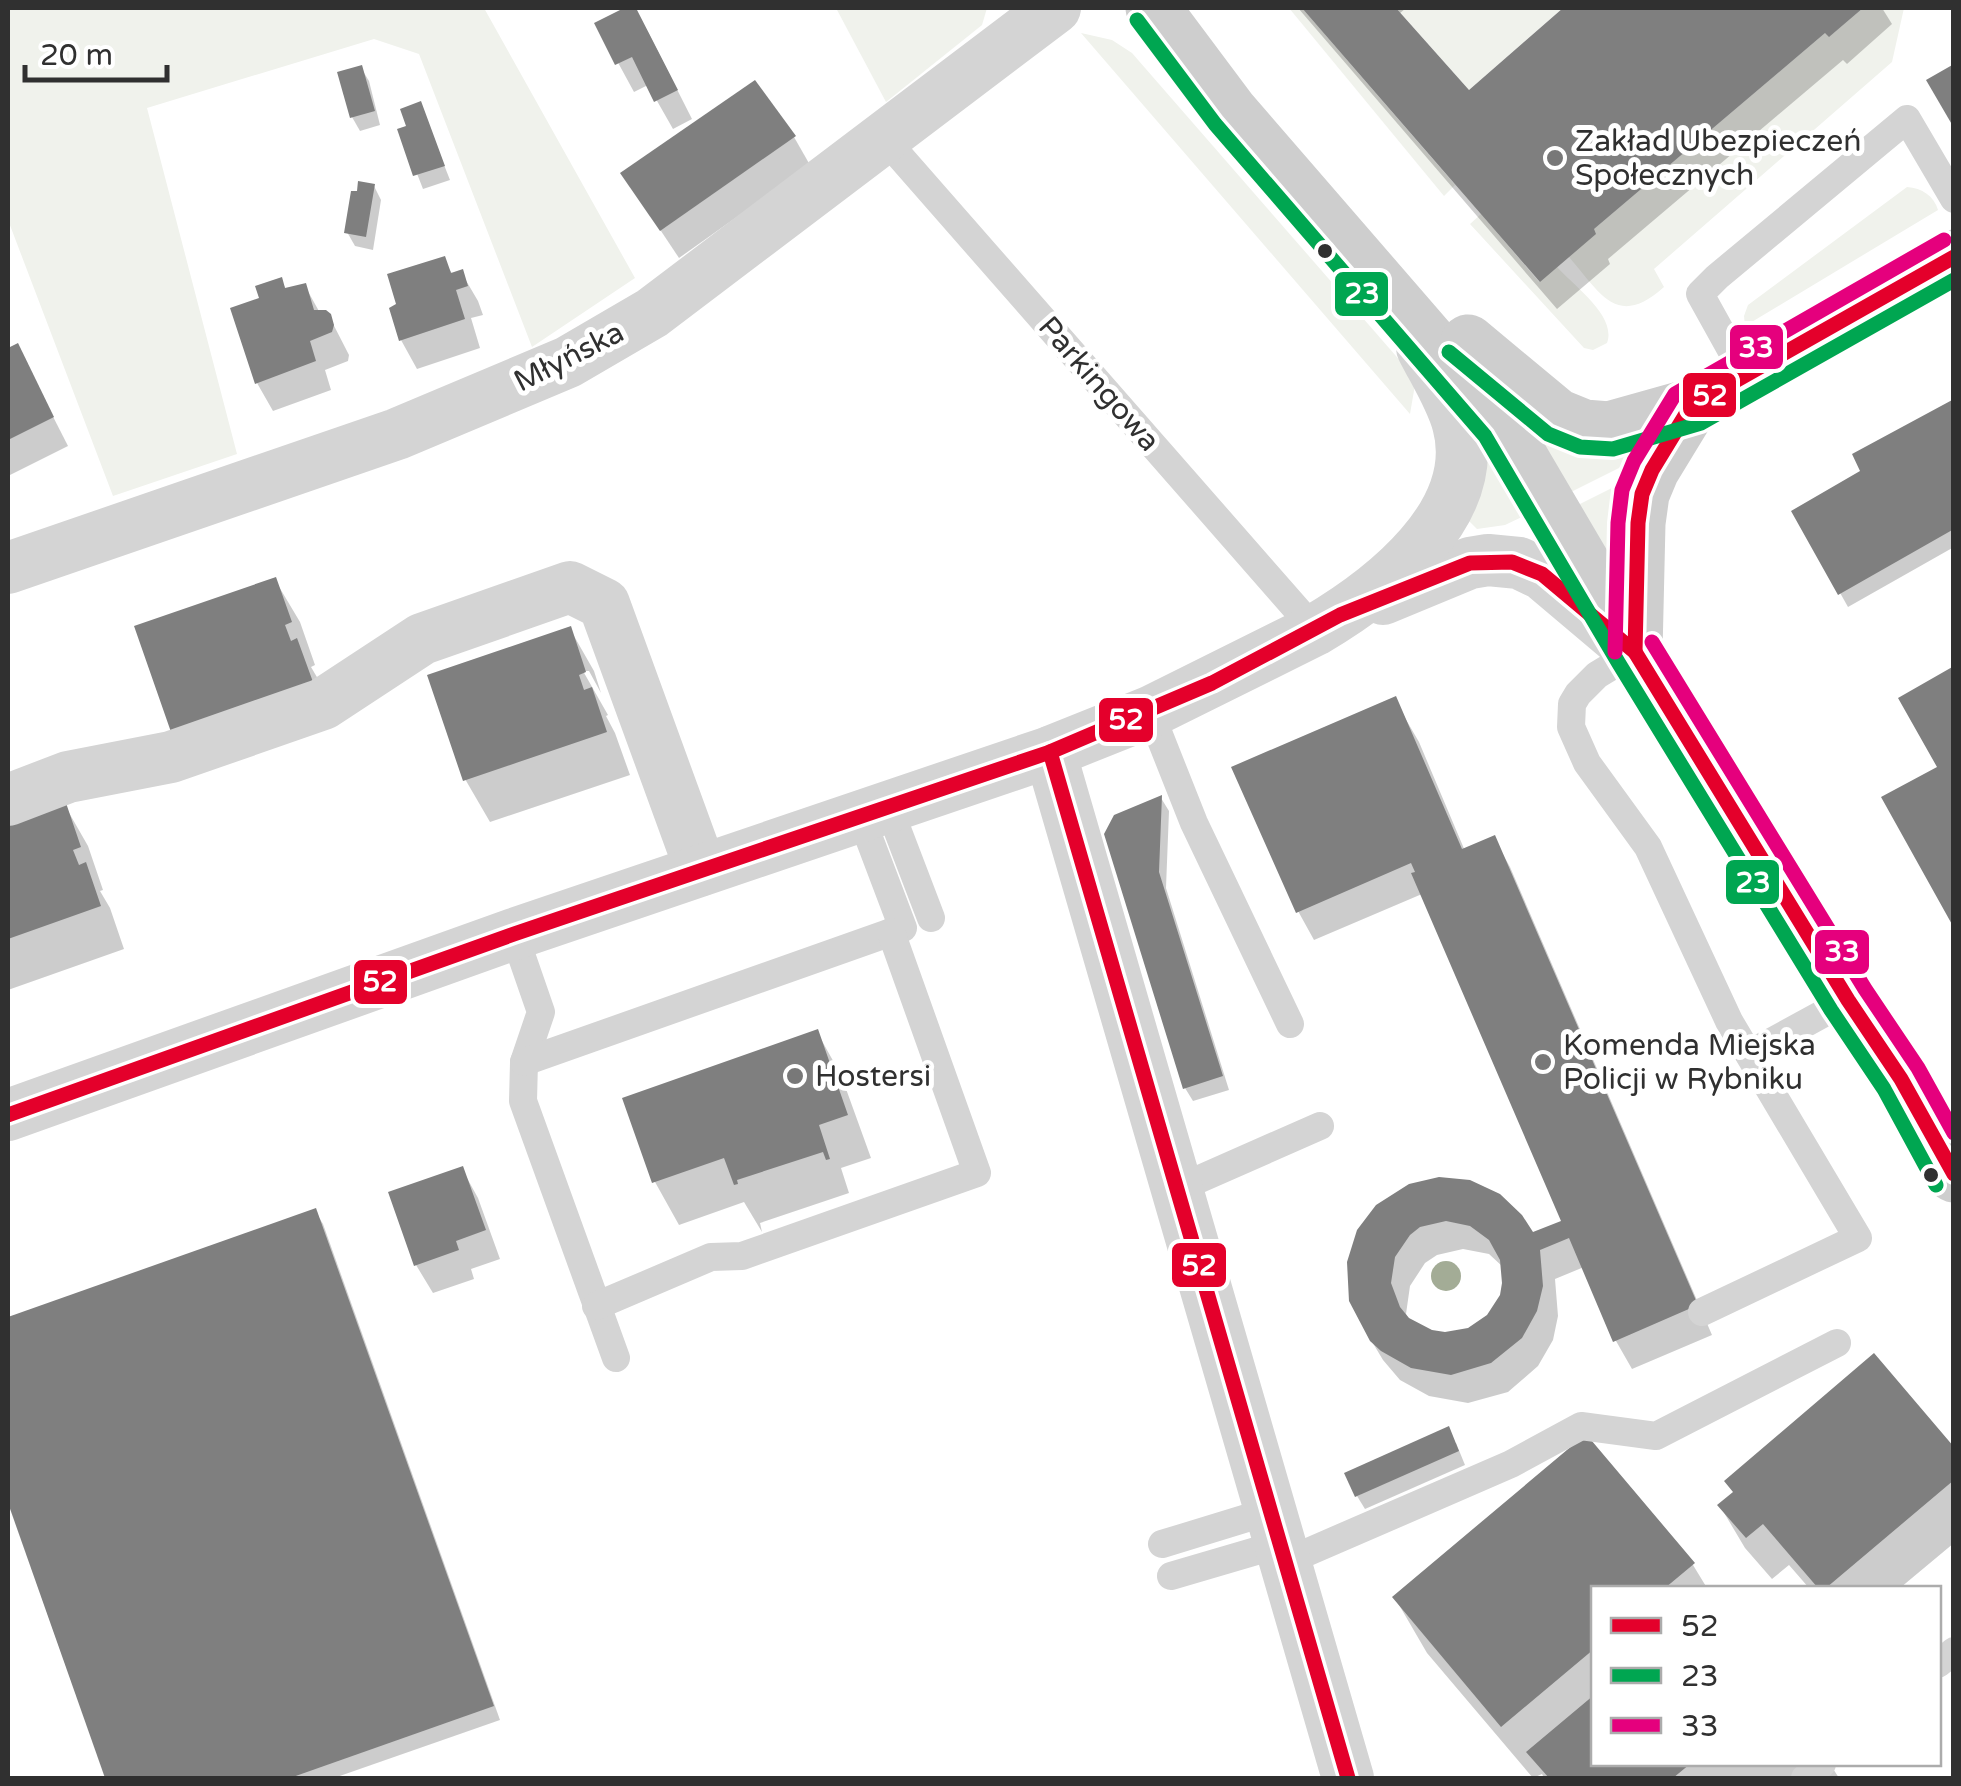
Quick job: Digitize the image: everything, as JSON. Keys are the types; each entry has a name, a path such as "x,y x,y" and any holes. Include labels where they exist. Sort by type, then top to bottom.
{"street":[{"name":"Młyńska","path":"8,568 397,434 568,362 652,313 1055,8"},
{"path":"1153,8 1230,111 1501,424 1635,652 1848,1000 1902,1080 1954,1175"},
{"path":"1393,299 1456,331 1542,407 1569,422 1609,429 1690,406 1954,257"},
{"path":"1327,623 1429,539 1444,513 1459,472 1459,427 1393,299"},
{"path":"1635,652 1642,494 1690,406"},
{"path":"8,1114 514,934 1050,752 1150,712 1327,623 1470,563 1512,562 1542,574 1635,652"},
{"path":"8,800 68,778 171,757 323,704 422,640 570,588 604,604 702,870"},
{"path":"1050,752 1348,1778"},
{"path":"1902,1080 1954,1116"}],"lane":[{"path":"1745,375 1700,294 1718,277 1907,120 1954,199"},
{"name":"Parkingowa","path":"883,137 1327,623"},
{"path":"1635,652 1597,675 1578,694 1572,704 1570,727 1588,763 1648,846 1729,1021 1858,1238 1702,1312"},
{"path":"1150,712 1194,823 1290,1024"},
{"path":"875,812 931,918"},
{"path":"596,1306 710,1257 742,1256 977,1173 897,930 875,812"},
{"path":"524,1062 897,930"},
{"path":"514,934 541,1012 524,1062 523,1100 616,1358"},
{"path":"1749,1054 1848,1000"},
{"path":"1177,1189 1320,1126"},
{"path":"1171,1576 1511,1464 1581,1426 1656,1436 1837,1344"},
{"path":"1162,1544 1278,1539"}],"shaded area":[{"path":"8,8 484,8 635,278 532,347 419,54 374,39 147,108 237,454 113,496 8,220"},
{"path":"836,8 987,8 982,25 886,102"},
{"path":"1289,8 1302,8 1455,185 1444,196"},
{"path":"1396,8 1563,8 1469,90"},
{"path":"1863,8 1904,8 1892,62 1654,269 1664,287 1634,305 1622,306 1601,294 1569,257 1594,229 1825,33 1830,36"},
{"path":"1081,33 1112,40 1132,53 1416,379 1410,414"},
{"path":"1907,187 1927,194 1938,210 1745,326 1748,305"},
{"path":"1481,214 1539,282 1557,267 1583,292 1606,322 1607,343 1593,350 1584,348 1470,224"},
{"path":"1515,412 1640,442 1637,459 1563,496"},
{"path":"1480,437 1532,512 1505,525 1477,529 1468,520"},
{"path":"1626,481 1617,563 1570,509"}],"building":[{"path":"624,8 636,8 678,90 654,102 632,57 615,65 594,23"},
{"name":"Zakład Ubezpieczeń Społecznych","path":"1302,8 1396,8 1469,90 1563,8 1863,8 1829,37 1825,33 1594,229 1596,234 1540,282"},
{"path":"1954,64 1954,128 1926,80"},
{"path":"362,65 375,111 350,118 337,72"},
{"path":"755,80 796,136 660,231 620,173"},
{"path":"421,101 445,166 413,176 397,129 406,126 400,109"},
{"path":"358,181 375,184 366,237 344,233 351,191 357,191"},
{"path":"445,256 451,273 463,269 468,286 456,290 465,319 399,341 389,308 396,304 387,274"},
{"path":"282,277 285,288 306,283 314,310 326,310 334,325 332,332 310,341 316,361 255,384 230,308 259,298 255,286"},
{"path":"18,343 54,417 8,440 8,348"},
{"path":"1954,399 1954,529 1838,595 1791,511 1860,471 1852,454"},
{"path":"276,577 292,622 285,625 291,641 297,638 313,682 171,732 134,626"},
{"path":"571,626 586,672 579,675 584,690 592,687 607,732 463,781 427,675"},
{"path":"1954,666 1954,928 1881,797 1937,767 1898,698"},
{"name":"Komenda Miejska Policji w Rybniku","path":"1396,696 1462,849 1495,835 1698,1305 1613,1342 1569,1238 1540,1250 1543,1286 1537,1311 1522,1338 1491,1363 1451,1375 1411,1368 1370,1341 1349,1301 1347,1262 1357,1230 1376,1205 1409,1184 1439,1177 1470,1180 1500,1194 1533,1232 1561,1221 1411,873 1415,872 1411,863 1296,913 1231,767","holes":["1446,1221 1470,1226 1489,1240 1500,1260 1500,1295 1487,1315 1468,1328 1432,1330 1409,1318 1400,1307 1391,1283 1395,1257 1420,1227"]},
{"path":"1162,795 1159,872 1223,1076 1183,1089 1104,834 1114,815"},
{"path":"65,800 81,847 73,850 79,865 86,862 101,906 8,939 8,820"},
{"path":"818,1029 848,1115 819,1125 830,1159 826,1160 823,1152 737,1180 734,1185 724,1158 652,1183 622,1098"},
{"path":"463,1166 486,1230 456,1241 459,1250 414,1266 388,1192"},
{"path":"316,1208 494,1706 290,1778 105,1778 8,1503 8,1317"},
{"path":"1874,1353 1954,1447 1954,1480 1828,1586 1816,1586 1763,1524 1746,1538 1717,1505 1733,1492 1724,1481"},
{"path":"1449,1426 1459,1451 1355,1497 1344,1473"},
{"path":"1586,1434 1695,1563 1667,1586 1591,1586 1591,1652 1501,1727 1392,1597"},
{"path":"1591,1698 1591,1766 1688,1766 1673,1778 1549,1778 1526,1752"}],"transit line":[{"name":"23","path":"1137,20 1215,124 1485,436 1618,662 1831,1010 1884,1089 1936,1185"},
{"name":"33","path":"1615,652 1622,490 1634,461 1675,394 1944,240"},
{"name":"52","path":"1635,652 1642,494 1691,406 1954,257"},
{"name":"23","path":"1449,352 1548,434 1580,447 1613,449 1701,423 1954,280"},
{"name":"52","path":"8,1115 514,934 1050,752 1212,683 1340,615 1470,563 1512,562 1542,574 1635,652 1848,1000 1901,1079 1954,1174"},
{"name":"33","path":"1652,642 1865,989 1918,1068 1954,1133"},
{"name":"52","path":"1050,752 1348,1778"}],"place":[{"name":"Zakład Ubezpieczeń Społecznych","path":"1555,158"},
{"name":"Komenda Miejska Policji w Rybniku","path":"1543,1062"},
{"name":"Hostersi","path":"795,1076"}]}
